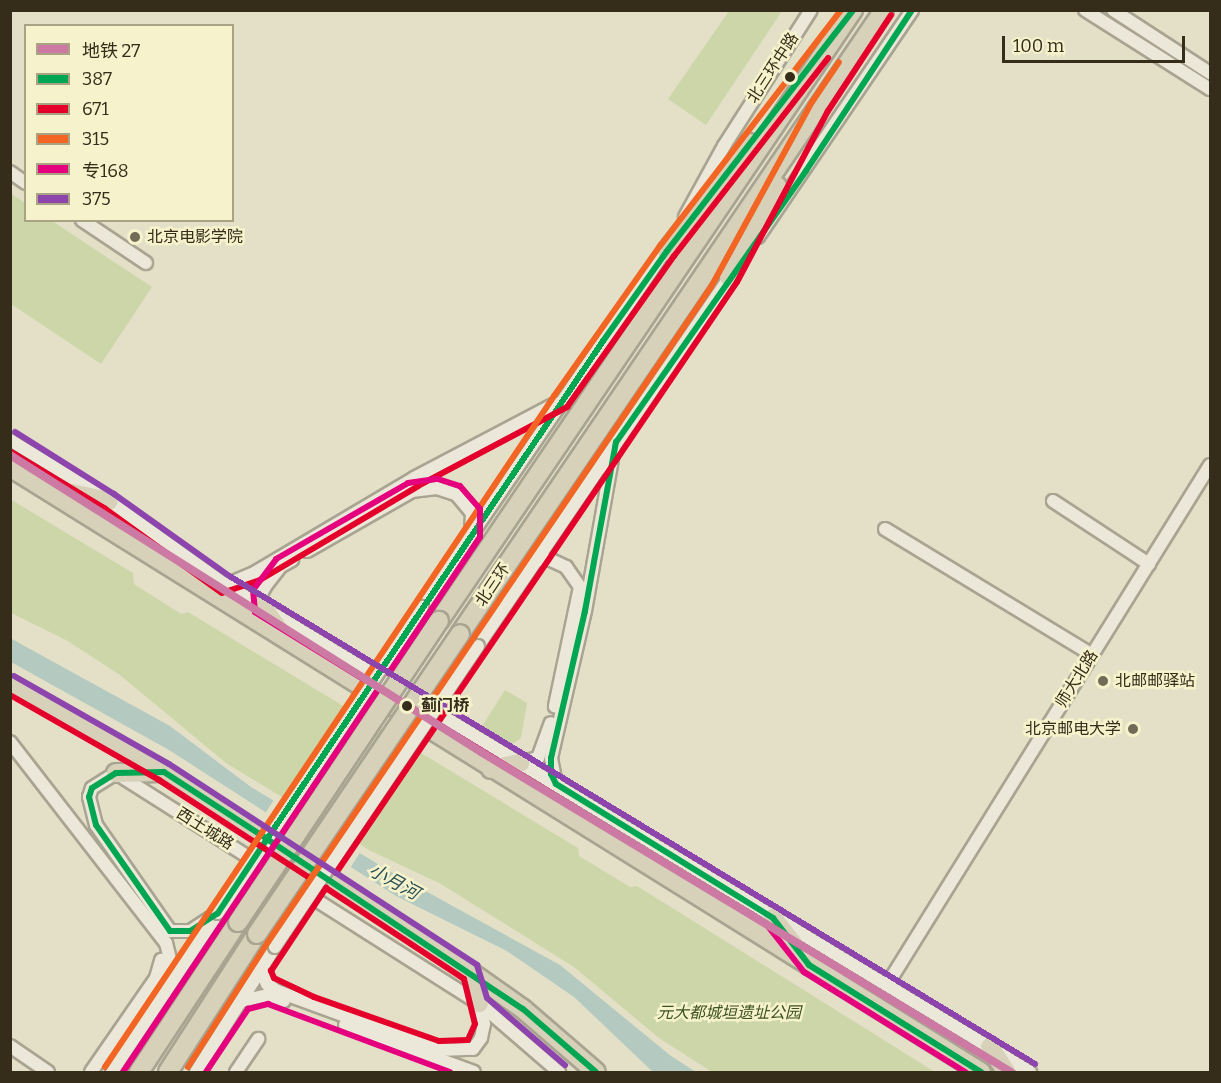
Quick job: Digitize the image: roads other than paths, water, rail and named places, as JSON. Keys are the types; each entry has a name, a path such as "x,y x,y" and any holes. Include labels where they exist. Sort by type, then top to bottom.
{"highway":[{"name":"北三环","path":"168,1072 257,934 884,10"},
{"path":"667,251 853,11"},
{"name":"北三环","path":"139,1072 439,621 853,11"},
{"path":"729,277 820,106"},
{"path":"10,467 195,581 491,769 981,1072"},
{"path":"43,487 109,501"},
{"path":"195,581 226,585"},
{"path":"261,605 289,642"},
{"name":"西土城路","path":"10,684 164,772 472,973 523,1009 597,1072"},
{"path":"491,769 520,763"},
{"path":"116,773 164,772"},
{"path":"773,918 809,964"},
{"path":"472,973 479,1003"},
{"path":"990,1047 1006,1072"}],"street":[{"name":"北三环中路","path":"112,1072 471,534 667,251 724,146 811,10"},
{"path":"196,1072 275,947 535,560 729,277 806,171 912,10"},
{"path":"1085,10 1210,88"},
{"path":"1113,10 1210,73"},
{"path":"10,172 24,182"},
{"path":"85,222 146,263"},
{"path":"226,585 256,572 414,478 561,401"},
{"path":"10,440 109,501 226,585 1030,1072"},
{"path":"556,784 551,758 585,611 616,442"},
{"name":"师大北路","path":"887,985 1210,465"},
{"path":"261,605 261,594 281,566 412,491 437,488 456,494 472,513 471,534"},
{"path":"1053,501 1149,564"},
{"path":"885,529 1092,655"},
{"path":"520,763 538,758 550,731 580,587 566,567 551,560 535,560"},
{"path":"10,742 166,943 170,959 165,993"},
{"path":"116,773 92,788 89,797 93,815 170,931 180,934 218,913"},
{"name":"西土城路","path":"116,773 479,1003 559,1072"},
{"path":"91,1072 156,978 161,960"},
{"path":"261,970 267,984 277,991 438,1050 473,1049 481,1038 484,1024 479,1003"},
{"path":"242,1001 269,995 474,1072"},
{"path":"236,1072 258,1039"},
{"path":"10,1046 48,1072"}],"water":[{"name":"小月河","path":"10,638 170,726 251,787 391,872 560,965 671,1056 696,1072 653,1072 574,997 507,951 396,896 169,750 11,662"}],"metro line":[{"name":"27","path":"10,455 481,752 1011,1072"}],"place":[{"name":"北京电影学院","path":"135,237"},
{"name":"北邮邮驿站","path":"1103,681"},
{"name":"蓟门桥","path":"407,706"},
{"name":"北京邮电大学","path":"1133,729"}],"park label":[{"name":"元大都城垣遗址公园","path":"729,1013"}]}
